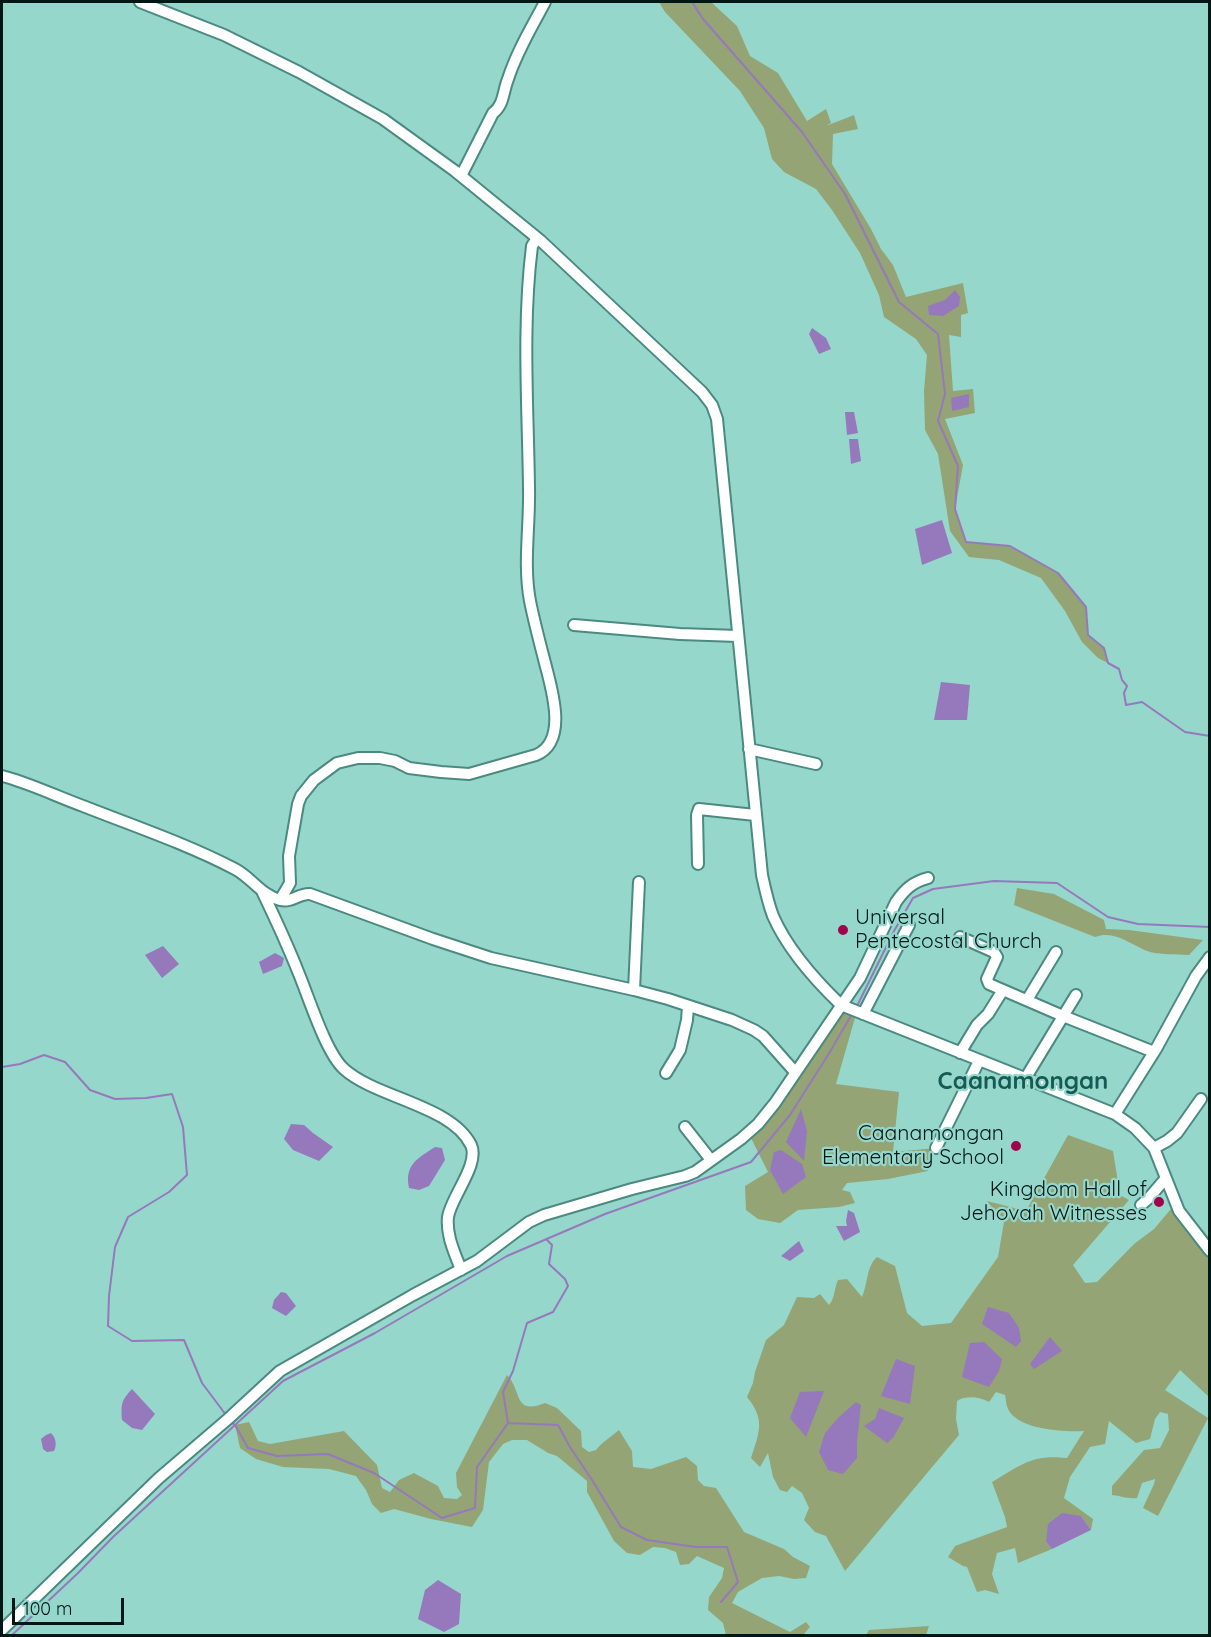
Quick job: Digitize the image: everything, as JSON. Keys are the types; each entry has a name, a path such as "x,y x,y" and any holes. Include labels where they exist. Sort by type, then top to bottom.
{"street":[{"path":"140,2 224,35 300,72 383,119 461,176 537,238 702,392 712,405 717,419 755,814 762,875 773,916 813,976 841,1005 1115,1114 1135,1128 1154,1148 1183,1217 1209,1251"},
{"path":"461,176 493,113 499,109 507,80 521,45 544,2"},
{"path":"280,900 290,884 289,856 301,796 314,780 343,761 380,758 395,760 409,768 470,774 536,755 543,752 551,740 554,730 555,705 531,606 526,572 530,498 527,311 532,246 537,238"},
{"path":"574,626 738,636"},
{"path":"749,749 816,764"},
{"path":"2,776 171,840 235,869 266,894 280,900 289,901 303,894 310,894 412,932 491,958 634,990 732,1020 763,1036 795,1072"},
{"path":"698,864 697,815 699,809 755,814"},
{"path":"2,1630 159,1478 293,1362 328,1345 413,1295 461,1270 492,1251 529,1222 544,1215 632,1189 685,1176 695,1172 741,1139 758,1124 775,1103 866,968 896,902 916,881 928,878"},
{"path":"634,990 639,882"},
{"path":"262,891 337,1062 353,1076 447,1121 462,1132 470,1143 472,1161 448,1217 451,1243 461,1270"},
{"path":"863,1014 909,925"},
{"path":"960,937 996,955 987,982 1154,1052"},
{"path":"1027,1000 1056,952"},
{"path":"1115,1114 1209,957"},
{"path":"960,1053 1003,990"},
{"path":"1025,1079 1076,995"},
{"path":"666,1073 680,1050 688,1005"},
{"path":"936,1148 979,1060"},
{"path":"1154,1148 1177,1133 1201,1099"},
{"path":"685,1127 711,1160"},
{"path":"1141,1205 1166,1178"}],"green space":[{"path":"659,2 711,2 737,26 750,56 778,73 807,121 826,109 831,123 826,126 854,115 858,129 833,134 832,164 881,249 893,265 906,297 963,283 968,313 961,315 961,337 949,335 953,391 973,389 975,413 945,419 963,465 955,509 966,542 1010,546 1058,573 1086,607 1088,634 1104,648 1108,663 1098,658 1082,642 1065,611 1041,578 999,560 969,557 950,531 938,454 925,430 924,391 927,355 916,339 884,317 879,295 860,253 832,210 816,189 784,172 772,159 764,128 740,91 665,12"},
{"path":"1017,888 1054,894 1104,920 1106,929 1203,940 1189,955 1150,952 1110,935 1095,937 1014,905"},
{"path":"841,1005 857,1011 836,1084 899,1092 893,1152 936,1148 928,1171 888,1179 847,1183 842,1190 850,1192 855,1203 839,1207 798,1210 780,1223 758,1219 746,1210 745,1186 768,1172 751,1138"},
{"path":"1068,1135 1113,1151 1117,1176 1116,1193 1129,1200 1073,1265 1085,1283 1097,1282 1134,1244 1154,1229 1176,1203 1209,1249 1209,1397 1180,1370 1165,1390 1208,1418 1158,1516 1143,1508 1155,1479 1142,1483 1137,1498 1112,1495 1112,1486 1144,1450 1160,1448 1169,1430 1168,1414 1160,1412 1155,1419 1150,1439 1136,1443 1109,1421 1105,1444 1090,1447 1070,1477 1064,1498 1093,1519 1091,1530 1081,1516 1046,1542 1052,1549 1018,1563 1015,1548 997,1553 992,1574 999,1594 985,1590 977,1592 967,1567 948,1557 955,1546 1007,1527 992,1482 1036,1459 1067,1458 1084,1431 1054,1430 1021,1421 1008,1409 1005,1395 996,1392 989,1402 973,1397 957,1401 956,1419 959,1435 845,1571 826,1536 815,1532 804,1520 809,1508 802,1493 792,1486 787,1492 780,1490 773,1477 768,1453 760,1467 751,1458 758,1434 759,1420 747,1397 766,1340 784,1325 797,1297 814,1298 820,1294 829,1305 838,1280 847,1279 862,1297 869,1271 877,1257 895,1266 907,1313 922,1326 951,1323 998,1257 1004,1222 987,1201 1026,1211"},
{"path":"507,1375 523,1404 535,1406 545,1403 557,1408 581,1431 582,1447 589,1452 596,1450 619,1430 632,1451 633,1467 651,1469 686,1457 697,1466 698,1480 704,1486 716,1488 744,1532 784,1549 810,1566 806,1578 794,1579 779,1576 762,1578 738,1592 732,1603 790,1632 806,1622 810,1627 803,1635 726,1635 723,1623 708,1610 709,1597 722,1578 724,1568 697,1556 689,1564 680,1565 676,1552 665,1548 653,1547 640,1555 627,1553 614,1541 587,1492 587,1481 557,1456 527,1440 512,1440 503,1444 489,1462 483,1510 472,1527 394,1509 381,1513 372,1504 356,1476 329,1469 283,1467 256,1459 240,1448 235,1425 249,1422 258,1441 270,1444 344,1431 377,1465 382,1488 390,1492 399,1480 414,1473 438,1486 444,1498 457,1499 462,1495 457,1487 456,1473"},
{"path":"929,1626 926,1635 866,1635 869,1630"}],"shaded area":[{"path":"955,290 960,297 959,306 943,316 929,315 928,306 945,300"},
{"path":"812,328 826,338 831,349 819,354 809,334"},
{"path":"969,394 969,407 952,411 951,398"},
{"path":"845,412 854,412 858,433 847,435"},
{"path":"849,439 858,439 861,461 851,464"},
{"path":"942,520 952,553 922,565 915,529"},
{"path":"941,682 970,685 967,720 934,720"},
{"path":"163,946 179,964 162,978 145,955"},
{"path":"275,953 284,958 282,966 263,974 259,962"},
{"path":"801,1109 807,1131 804,1161 786,1142"},
{"path":"291,1124 304,1125 333,1147 319,1161 293,1150 284,1139"},
{"path":"435,1147 442,1148 445,1160 429,1186 419,1190 409,1188 409,1173 414,1163"},
{"path":"781,1150 802,1164 806,1177 783,1194 770,1170 774,1152"},
{"path":"848,1210 854,1213 860,1232 844,1241 836,1226 847,1226"},
{"path":"799,1241 804,1251 790,1261 781,1256"},
{"path":"281,1292 286,1293 296,1306 286,1316 272,1308 274,1300"},
{"path":"988,1307 1009,1313 1019,1328 1021,1341 1016,1347 982,1324"},
{"path":"1050,1337 1062,1351 1034,1369 1030,1364"},
{"path":"984,1342 1002,1359 999,1371 989,1387 962,1377 970,1343"},
{"path":"896,1359 915,1366 910,1404 881,1396"},
{"path":"132,1389 155,1414 142,1430 132,1428 122,1420 122,1403"},
{"path":"824,1391 806,1437 790,1418 800,1392"},
{"path":"856,1402 861,1405 857,1458 843,1474 828,1470 819,1452 825,1433"},
{"path":"879,1408 904,1418 893,1438 887,1443 864,1426 875,1419"},
{"path":"51,1433 56,1446 54,1451 47,1452 43,1449 41,1439"},
{"path":"1062,1513 1081,1516 1091,1530 1052,1549 1046,1542 1048,1524"},
{"path":"438,1580 461,1594 459,1624 444,1632 418,1619 425,1590"}],"waterway":[{"path":"692,2 703,19 802,132 845,194 899,302 938,334 945,394 938,421 958,466 955,509 966,542 1010,546 1058,573 1086,607 1088,635 1104,648 1108,663 1119,669 1122,680 1127,686 1124,693 1126,705 1142,702 1185,732 1210,736"},
{"path":"858,1004 913,898 933,889 994,881 1057,883 1108,917 1138,924 1210,927"},
{"path":"11,1636 113,1537 283,1381 375,1333 507,1256 605,1214 751,1162 790,1115 852,1014"},
{"path":"2,1067 20,1064 44,1055 65,1062 90,1090 115,1099 172,1094 183,1127 187,1175 169,1192 128,1217 115,1247 108,1326 132,1341 184,1340 202,1383 226,1415"},
{"path":"508,1423 503,1392 513,1371 527,1323 553,1312 568,1286 565,1279 549,1264 552,1245 546,1239"},
{"path":"232,1423 248,1448 277,1456 328,1454 374,1473 442,1518 475,1508 477,1467 508,1423 558,1425 621,1527 647,1540 696,1547 727,1547 738,1582 721,1602"}],"place":[{"name":"Universal Pentecostal Church","path":"843,930"},
{"name":"Caanamongan Elementary School","path":"1016,1146"},
{"name":"Kingdom Hall of Jehovah Witnesses","path":"1159,1202"}],"district":[{"name":"Caanamongan","path":"1023,1082"}]}
